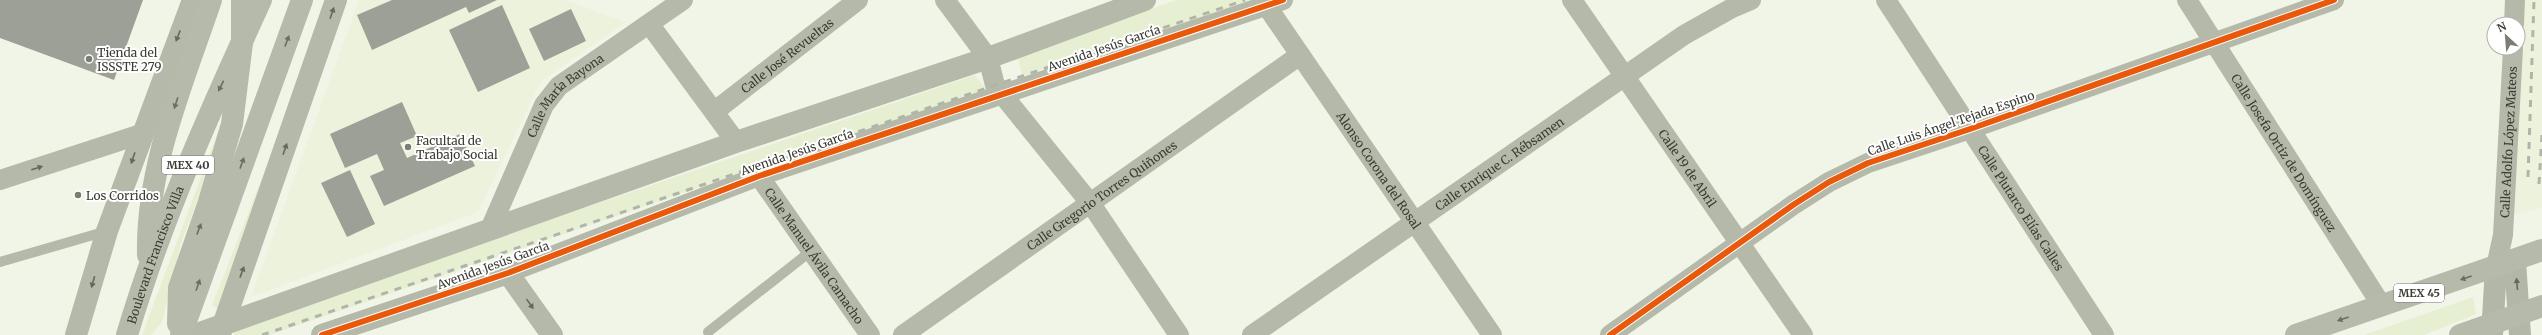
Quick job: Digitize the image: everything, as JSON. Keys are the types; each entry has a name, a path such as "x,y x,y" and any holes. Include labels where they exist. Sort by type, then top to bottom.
{"main road":[{"path":"148,265 147,222 158,163 211,0"},
{"path":"179,335 177,314 179,288 208,205 232,124 242,43 242,0"},
{"name":"Boulevard Francisco Villa","path":"127,335 148,265 220,88 261,0"},
{"path":"179,335 302,6"},
{"name":"MEX 45","path":"2296,335 2542,250"},
{"name":"Calle Adolfo López Mateos","path":"2505,264 2520,313 2520,335"},
{"name":"Calle Adolfo López Mateos","path":"2492,329 2505,264"},
{"path":"2460,335 2492,329 2520,313 2542,306"}],"street":[{"path":"76,335 107,231 141,134 192,0"},
{"path":"221,330 336,0"},
{"name":"Calle María Bayona","path":"491,227 550,95 559,86 650,25 683,0"},
{"name":"Calle José Revueltas","path":"715,111 858,0"},
{"path":"945,0 988,58 995,85 1091,204 1180,335"},
{"path":"194,335 221,330 491,227 736,142 988,58 1145,0"},
{"name":"Calle 19 de Abril","path":"1572,0 1803,335"},
{"name":"Calle Enrique C. Rébsamen","path":"1252,335 1624,75 1684,35 1732,8 1751,0"},
{"name":"Calle Plutarco Elías Calles","path":"1886,0 2104,335"},
{"name":"Calle Josefa Ortiz de Domínguez","path":"2187,0 2382,306"},
{"name":"Calle Luis Ángel Tejada Espino","path":"1610,335 1829,182 1868,163 1970,130 2334,0"},
{"path":"2514,16 2515,0"},
{"name":"Alonso Corona del Rosal","path":"1274,3 1300,55 1492,335"},
{"name":"Avenida Jesús García","path":"322,335 508,273 759,176 1274,3"},
{"path":"650,25 715,111 736,142"},
{"name":"Calle Gregorio Torres Quiñones","path":"903,335 1091,204 1300,55"},
{"name":"Calle Adolfo López Mateos","path":"2505,264 2503,235 2513,56"},
{"path":"0,180 141,134"},
{"name":"Calle Manuel Ávila Camacho","path":"759,176 870,335"},
{"path":"508,273 546,333"}],"lane":[{"path":"0,262 107,231"},
{"path":"708,332 811,251"}],"shaded area":[{"path":"332,0 218,309 212,305"},
{"name":"Facultad de Trabajo Social","path":"359,0 564,0 626,22 541,81 478,212 251,297"},
{"path":"1176,0 1256,0 1022,76 1018,57"},
{"path":"2525,0 2542,0 2542,207 2512,216 2522,56 2526,56 2526,16 2524,16"},
{"path":"975,75 986,89 270,335 234,335 235,327"},
{"path":"220,126 225,128 181,244 162,322 151,335 142,335"},
{"path":"2473,297 2476,314 2424,335 2364,335"}],"building":[{"name":"Tienda del ISSSTE 279","path":"0,0 143,0 114,80 0,38"},
{"path":"392,0 497,0 469,13 466,7 372,50 357,15"},
{"path":"502,5 530,68 478,92 449,30"},
{"path":"571,9 586,41 544,61 529,29"},
{"path":"402,102 417,136 400,143 407,158 460,134 475,166 384,206 370,176 384,170 377,154 345,168 330,134"},
{"path":"350,170 375,224 347,237 321,183"}],"railway":[{"path":"262,335 1245,0"},
{"path":"2528,177 2534,0"},
{"path":"2539,184 2542,135"}],"cycle path":[{"path":"322,335 508,273 759,176 1283,0"},
{"path":"1610,335 1793,205 1829,182 1868,163 1970,129 2334,0"}],"place":[{"name":"Tienda del ISSSTE 279","path":"89,59"},
{"name":"Facultad de Trabajo Social","path":"408,147"},
{"name":"Los Corridos","path":"78,195"}]}
